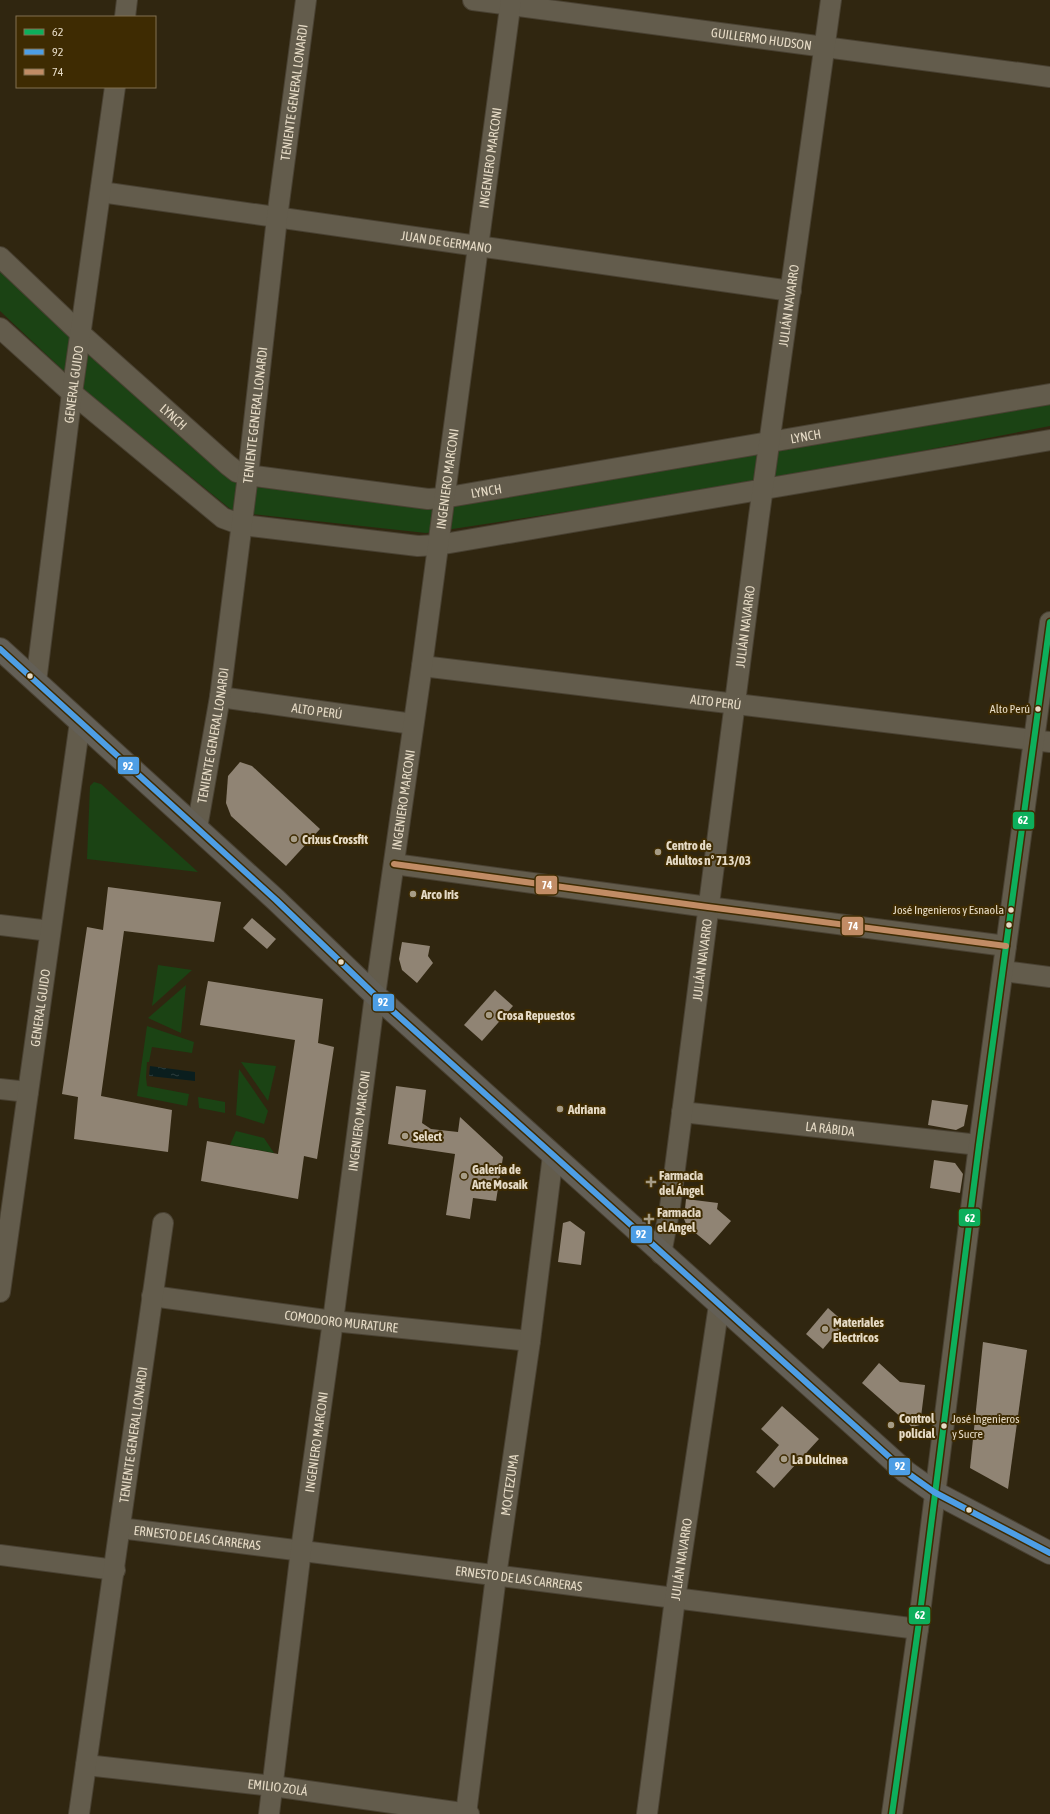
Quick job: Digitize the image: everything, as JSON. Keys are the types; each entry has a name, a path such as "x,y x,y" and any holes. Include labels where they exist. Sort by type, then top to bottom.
{"main road":[{"path":"0,649 276,900 375,995 895,1463 934,1492 1050,1553"}],"street":[{"path":"125,16 127,0"},
{"name":"TENIENTE GENERAL LONARDI","path":"197,828 220,698 248,475 277,218 306,0"},
{"name":"GUILLERMO HUDSON","path":"473,0 510,2 825,47 1050,77"},
{"name":"JULIÁN NAVARRO","path":"662,1254 670,1207 769,442 831,0"},
{"name":"INGENIERO MARCONI","path":"269,1814 301,1550 333,1321 375,995 422,666 443,498 479,247 510,2"},
{"name":"GENERAL GUIDO","path":"36,682 72,393 116,88"},
{"name":"JUAN DE GERMANO","path":"101,192 791,291"},
{"name":"LYNCH","path":"0,256 81,334 228,465 238,472 248,475 428,499 443,498 1050,394"},
{"path":"0,328 72,393 222,518 242,525 418,546 438,545 1050,440"},
{"path":"892,1814 918,1628 934,1492 1006,946 1042,742 1050,622"},
{"name":"ALTO PERÚ","path":"422,666 1042,742"},
{"name":"ALTO PERÚ","path":"220,698 413,724"},
{"name":"GENERAL GUIDO","path":"0,1292 80,722"},
{"path":"394,864 1006,946"},
{"path":"0,925 50,931"},
{"path":"1003,971 1050,977"},
{"path":"0,1089 28,1092"},
{"name":"LA RÁBIDA","path":"682,1112 979,1145"},
{"name":"MOCTEZUMA","path":"467,1814 496,1576 530,1342 554,1155"},
{"name":"TENIENTE GENERAL LONARDI","path":"79,1814 115,1570 163,1223"},
{"name":"COMODORO MURATURE","path":"152,1296 333,1321 530,1342"},
{"name":"JULIÁN NAVARRO","path":"647,1814 675,1599 719,1305"},
{"name":"ERNESTO DE LAS CARRERAS","path":"120,1528 675,1599 918,1628"},
{"path":"0,1555 115,1570"},
{"name":"EMILIO ZOLÁ","path":"86,1765 273,1786 467,1814"}],"green space":[{"path":"0,267 244,486 432,504 1050,400 1050,426 761,482 426,533 234,512 82,388 0,311"},
{"path":"94,782 101,784 198,872 87,859 90,786"},
{"path":"158,965 192,970 152,1006"},
{"path":"186,985 181,1033 148,1018"},
{"path":"147,1026 194,1042 192,1053 152,1047 149,1062 147,1062 147,1086 189,1094 187,1106 137,1096"},
{"path":"241,1062 276,1066 268,1101"},
{"path":"239,1069 268,1111 264,1124 236,1115"},
{"path":"198,1097 225,1102 225,1113 199,1108"},
{"path":"236,1131 264,1138 274,1153 230,1145"}],"water":[{"path":"150,1066 195,1072 195,1081 149,1076"}],"building":[{"path":"240,762 252,766 320,829 286,866 231,816 226,803 228,776"},
{"path":"108,887 221,902 214,942 124,931 101,1096 172,1110 168,1152 74,1139 78,1097 62,1094 87,927 103,930"},
{"path":"252,918 276,939 267,949 243,928"},
{"path":"402,942 430,946 428,956 433,963 417,983 402,970 399,959"},
{"path":"208,981 323,999 318,1043 334,1047 317,1159 304,1156 298,1199 201,1181 207,1141 278,1154 295,1040 200,1025"},
{"name":"Crosa Repuestos","path":"495,990 513,1006 482,1041 464,1025"},
{"path":"396,1086 426,1090 422,1123 431,1129 458,1132 460,1117 503,1157 496,1201 473,1198 470,1219 446,1215 455,1154 388,1144"},
{"path":"932,1100 968,1105 964,1126 956,1130 928,1125"},
{"path":"934,1160 955,1163 963,1174 960,1193 930,1188"},
{"path":"686,1199 718,1203 717,1209 731,1221 710,1245 687,1226 684,1219"},
{"path":"570,1221 585,1232 581,1265 558,1262 563,1223"},
{"name":"Materiales Electricos","path":"828,1308 845,1323 823,1349 806,1334"},
{"path":"983,1342 1027,1350 1008,1489 970,1468"},
{"path":"879,1363 900,1382 925,1385 920,1425 912,1427 862,1383"},
{"name":"La Dulcinea","path":"782,1406 819,1439 774,1488 756,1472 779,1445 761,1429"}],"transit line":[{"name":"62","path":"892,1814 918,1629 979,1145 1050,622"},
{"name":"92","path":"0,649 276,900 375,995 906,1472 934,1492 1050,1553"},
{"name":"74","path":"394,864 1006,946"}],"place":[{"name":"Alto Perú","path":"1038,709"},
{"name":"Crixus Crossfit","path":"294,839"},
{"name":"Centro de Adultos nº 713/03","path":"658,852"},
{"name":"Arco Iris","path":"413,894"},
{"name":"José Ingenieros y Esnaola","path":"1011,910"},
{"name":"Crosa Repuestos","path":"489,1015"},
{"name":"Adriana","path":"560,1109"},
{"name":"Select","path":"405,1136"},
{"name":"Galería de Arte Mosaik","path":"464,1176"},
{"name":"Farmacia del Ángel","path":"651,1182"},
{"name":"Farmacia el Angel","path":"649,1219"},
{"name":"Materiales Electricos","path":"825,1329"},
{"name":"Control policial","path":"891,1425"},
{"name":"José Ingenieros y Sucre","path":"944,1426"},
{"name":"La Dulcinea","path":"784,1459"}]}
